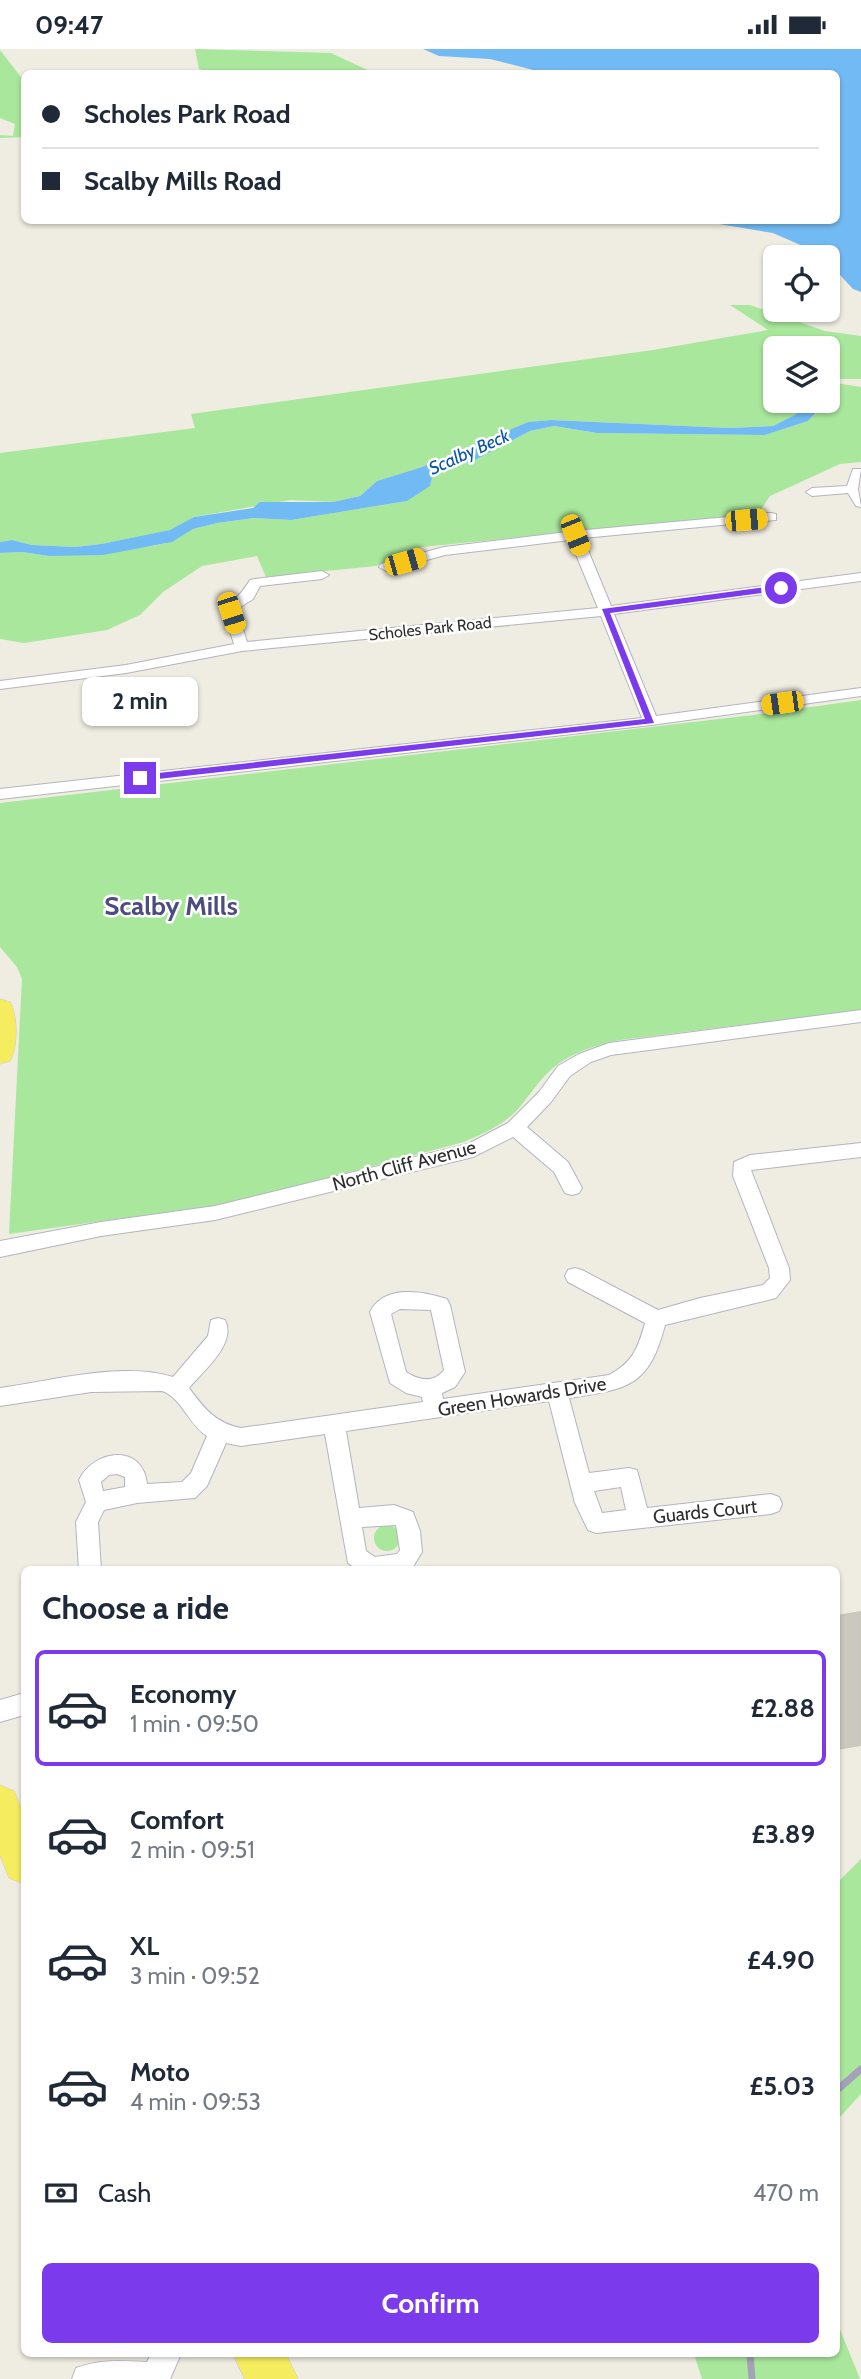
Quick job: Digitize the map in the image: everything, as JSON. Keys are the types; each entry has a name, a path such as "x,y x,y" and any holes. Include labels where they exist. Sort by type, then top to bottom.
{"main road":[{"path":"0,1009 0,1054"},
{"path":"0,1805 21,1856"},
{"path":"259,2357 274,2379"}],"street":[{"path":"852,489 857,473"},
{"path":"812,492 852,489"},
{"path":"852,489 861,503"},
{"path":"386,567 444,551 575,535 771,517"},
{"path":"575,535 650,721"},
{"path":"242,647 231,613 233,606 248,596 255,583 322,575"},
{"name":"Scholes Park Road","path":"0,685 126,669 242,647 605,611 861,577"},
{"path":"0,795 650,721 861,692"},
{"name":"North Cliff Avenue","path":"0,1249 101,1229 215,1213 472,1150 515,1128 545,1097 564,1071 585,1058 609,1049 861,1016"},
{"path":"515,1128 561,1167 572,1188"},
{"path":"575,1276 656,1319 700,1306 769,1292 780,1280 779,1268 741,1167 750,1163 861,1150"},
{"path":"424,1299 440,1305 455,1372 433,1400 397,1377 380,1312 387,1304 424,1299"},
{"name":"Green Howards Drive","path":"219,1434 241,1437 334,1425 433,1400 612,1383 645,1362 656,1319"},
{"path":"176,1388 218,1338 218,1326"},
{"path":"0,1397 101,1384 150,1381 176,1388 204,1423 219,1434 199,1479 187,1492 137,1494 97,1501"},
{"name":"Guards Court","path":"557,1390 586,1503 596,1523 771,1504"},
{"path":"334,1425 351,1518"},
{"path":"97,1501 90,1480 95,1473 111,1465 128,1466 135,1473 137,1494"},
{"name":"Guards Court","path":"582,1483 629,1478 639,1518"},
{"path":"90,1566 87,1522 97,1501"},
{"path":"0,1711 21,1705"},
{"path":"87,2379 158,2370"}],"green space":[{"path":"195,49 331,53 368,70 202,70 199,69"},
{"path":"0,50 21,77 21,137 0,138 0,135 13,136 15,124 0,118"},
{"path":"730,305 750,305 763,310 763,322 799,322 825,331 861,336 861,379 840,379 840,336 763,336 763,413 798,413 773,426 729,428 551,420 528,422 422,467 377,481 360,496 333,502 290,500 194,517 171,530 101,544 75,547 32,545 12,540 0,542 0,453 195,428 191,414 653,350 768,330"},
{"path":"840,384 861,387 861,462 840,464 770,496 758,514 422,547 376,566 266,577 257,556 202,566 163,592 140,615 107,630 24,643 0,639 0,553 22,552 49,556 153,546 171,542 193,529 217,523 254,518 291,520 407,501 433,473 473,461 530,431 554,426 597,433 765,435 808,421 816,413 840,413"},
{"path":"861,700 861,1010 606,1043 564,1060 545,1076 507,1119 464,1142 232,1203 9,1234 22,979 17,967 0,947 0,803"},
{"path":"387,1525 396,1529 400,1538 396,1547 387,1551 378,1547 374,1538 378,1529"},
{"path":"861,1859 861,2094 840,2117 840,1880"},
{"path":"840,2329 860,2379 702,2379 695,2357 840,2357"}],"water":[{"path":"423,49 861,49 861,292 853,289 840,275 840,245 800,245 773,233 719,224 840,224 840,70 533,70 490,59 439,56"},
{"name":"Scalby Beck","path":"816,413 808,421 765,435 597,433 554,426 530,431 473,461 433,473 430,486 407,501 291,520 254,518 217,523 193,529 172,542 103,555 0,553 0,542 12,540 32,545 75,547 101,544 170,530 194,517 253,508 260,502 333,502 360,496 377,481 422,467 528,422 551,420 729,428 773,426 795,415"}],"building":[{"path":"861,1612 861,1745 840,1748 840,1615"}],"railway":[{"path":"840,2087 861,2069"},
{"path":"750,2357 752,2379"}],"district":[{"name":"Scalby Mills","path":"171,906"}],"route":[{"path":"140,778 650,721 605,611 781,588"}]}
